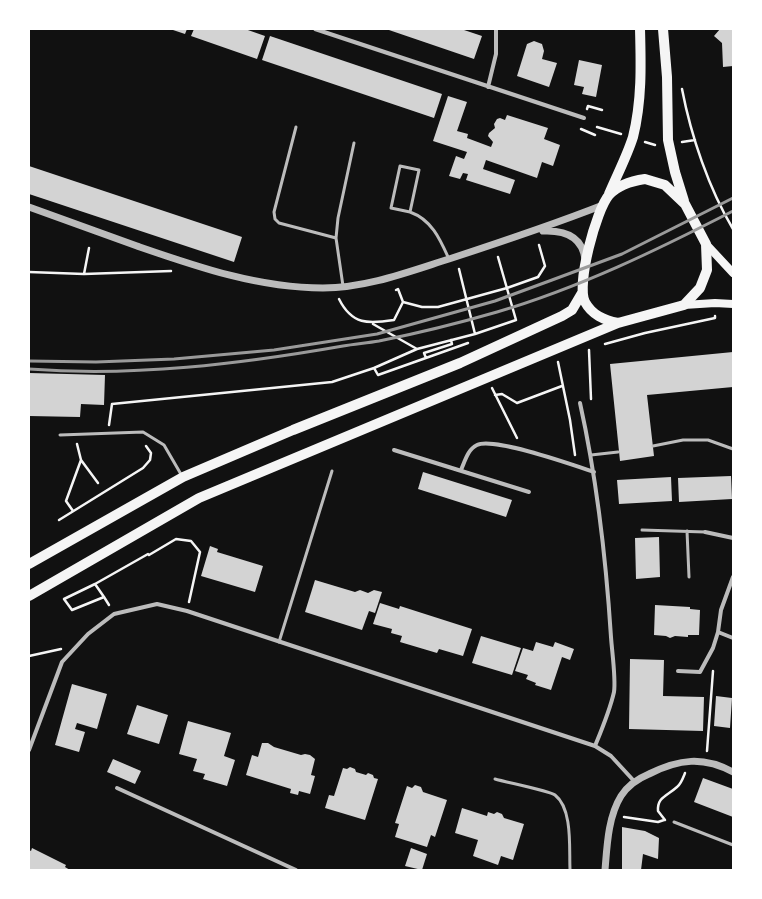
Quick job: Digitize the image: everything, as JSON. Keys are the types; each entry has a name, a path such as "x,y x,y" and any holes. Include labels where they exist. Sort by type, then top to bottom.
{"main road":[{"path":"29,564 183,478 294,430 460,363 572,310 582,293 591,239 603,205 632,138 642,78 640,29"},
{"path":"664,29 669,145 685,204 706,244 733,273"},
{"path":"608,196 621,186 628,183 652,180 672,190 685,204"},
{"path":"684,305 693,297 704,280 707,266 706,244"},
{"path":"582,293 585,301 595,314 607,320 618,323"},
{"path":"29,596 199,498 618,323 684,305 715,303 733,304"}],"street":[{"path":"315,29 584,118"},
{"path":"488,87 496,54 496,29"},
{"path":"29,207 190,265 235,278 286,286 323,288 390,278 535,232 603,205"},
{"path":"535,232 554,230 570,234 580,244 586,264"},
{"path":"580,403 592,456 594,472 610,622 614,690 595,746"},
{"path":"461,470 470,449 483,443 493,443 594,472"},
{"path":"394,450 528,492"},
{"path":"705,532 733,538"},
{"path":"678,671 700,672 713,648 718,632 721,610 733,577"},
{"path":"29,750 62,662 88,634 114,614 157,604 187,611 595,746 611,756 634,781"},
{"path":"718,632 733,638"},
{"path":"606,870 608,839 613,815 621,796 634,781 661,768 685,761 706,762 733,772"},
{"path":"117,788 296,870"}],"lane":[{"path":"296,127 274,212 275,219 279,223 336,238"},
{"path":"343,286 336,238 338,218 354,144"},
{"path":"410,212 418,170 400,166 391,208 420,216 430,224 441,241 449,259"},
{"path":"60,435 143,432 164,445 183,478"},
{"path":"653,446 683,440 708,440 733,449"},
{"path":"592,456 618,452"},
{"path":"279,642 332,471"},
{"path":"642,530 705,532"},
{"path":"687,532 690,577"},
{"path":"495,779 555,794 564,806 568,823 570,869"},
{"path":"674,822 733,845"}],"path":[{"path":"681,81 685,108 695,140 721,210 733,229"},
{"path":"403,302 422,307 438,307 507,288 538,277 545,266 539,245"},
{"path":"84,274 89,248"},
{"path":"108,434 112,404 332,382 374,368 417,349 475,334 516,320 498,257"},
{"path":"459,269 475,334"},
{"path":"29,272 84,274 171,271"},
{"path":"372,323 394,320 403,302 398,289"},
{"path":"339,299 345,311 352,317 372,323 417,349"},
{"path":"426,358 424,353 452,344 451,340"},
{"path":"374,368 378,375 474,341"},
{"path":"557,362 570,420 575,455 594,472"},
{"path":"521,450 495,395 502,394 518,402 562,386"},
{"path":"76,435 81,460 98,483"},
{"path":"59,520 143,468 150,460 151,453 145,445"},
{"path":"73,512 66,501 81,460"},
{"path":"104,597 72,610 64,599 95,584 176,538 191,541 200,552 187,611"},
{"path":"95,584 114,614"},
{"path":"29,656 58,649 75,648"},
{"path":"706,762 710,724 714,657 713,648"},
{"path":"665,820 658,812 659,801 678,786 692,761"},
{"path":"613,815 658,822 665,820 674,822"}],"building":[{"path":"170,29 187,29 185,34"},
{"path":"194,29 245,29 265,36 257,59 191,36"},
{"path":"386,29 461,29 482,36 474,59"},
{"path":"720,29 733,29 733,66 723,67 722,43 714,36"},
{"path":"270,36 442,94 434,118 262,60"},
{"path":"534,41 542,44 544,51 542,59 557,63 549,87 517,76 527,44"},
{"path":"579,60 602,65 596,97 582,94 584,87 574,85"},
{"path":"448,96 467,102 457,131 468,134 467,138 491,147 493,142 488,136 489,133 495,128 494,124 497,119 500,118 505,120 507,115 548,128 544,139 560,145 553,166 542,162 537,178 486,160 483,169 515,180 510,194 466,180 468,174 463,173 460,179 449,176 456,156 464,159 467,152 433,141"},
{"path":"29,166 242,237 234,262 29,194"},
{"path":"733,352 733,387 647,395 654,456 620,461 610,364"},
{"path":"29,373 105,375 104,405 81,404 80,417 29,416"},
{"path":"423,472 512,500 506,517 418,489"},
{"path":"731,476 732,499 679,502 678,478"},
{"path":"671,477 672,501 619,504 617,480"},
{"path":"659,537 660,577 636,579 635,538"},
{"path":"210,546 218,549 217,552 263,566 255,592 201,576"},
{"path":"315,580 355,592 360,590 368,593 374,590 382,592 375,613 369,611 362,630 305,612"},
{"path":"380,603 399,609 400,606 472,629 463,656 439,649 437,653 400,642 402,636 391,633 392,629 373,624"},
{"path":"655,605 690,607 690,609 700,610 699,635 688,635 688,637 675,636 670,638 666,636 654,635"},
{"path":"481,636 521,648 512,675 472,663"},
{"path":"536,642 553,647 555,642 574,649 570,660 562,657 551,690 535,685 536,683 526,679 528,675 515,671 523,648 533,651"},
{"path":"630,659 664,660 663,696 704,697 703,731 629,729"},
{"path":"72,684 107,694 97,729 77,723 75,729 85,732 79,752 55,745"},
{"path":"716,696 732,698 730,728 714,726"},
{"path":"137,705 168,715 159,744 127,734"},
{"path":"188,721 231,733 224,756 235,760 227,786 203,779 205,774 193,771 197,759 179,754"},
{"path":"262,743 268,743 274,747 301,755 310,755 315,759 311,775 315,776 310,794 299,791 298,795 290,793 291,789 246,775 252,755 258,757"},
{"path":"113,759 141,771 135,784 107,772"},
{"path":"350,767 355,769 356,772 366,775 368,773 373,775 374,778 378,779 365,820 325,808 329,795 334,796 343,768 347,769"},
{"path":"703,778 733,789 733,817 694,802"},
{"path":"415,785 421,787 423,792 447,800 435,837 431,835 427,847 395,837 399,824 395,823 407,786 412,788"},
{"path":"462,808 487,816 488,812 494,814 497,812 502,814 504,818 524,824 513,860 501,856 498,865 473,856 478,840 455,833"},
{"path":"622,827 645,831 659,838 658,859 643,854 641,870 622,870"},
{"path":"32,848 66,865 65,867 70,870 29,870 29,850 31,851"},
{"path":"411,848 427,854 422,870 405,866"}],"railway":[{"path":"29,361 96,362 174,359 274,350 377,334 495,301 622,254 733,198"},
{"path":"29,369 108,371 187,367 265,358 409,335 497,312 558,292 647,254 733,211"}]}
